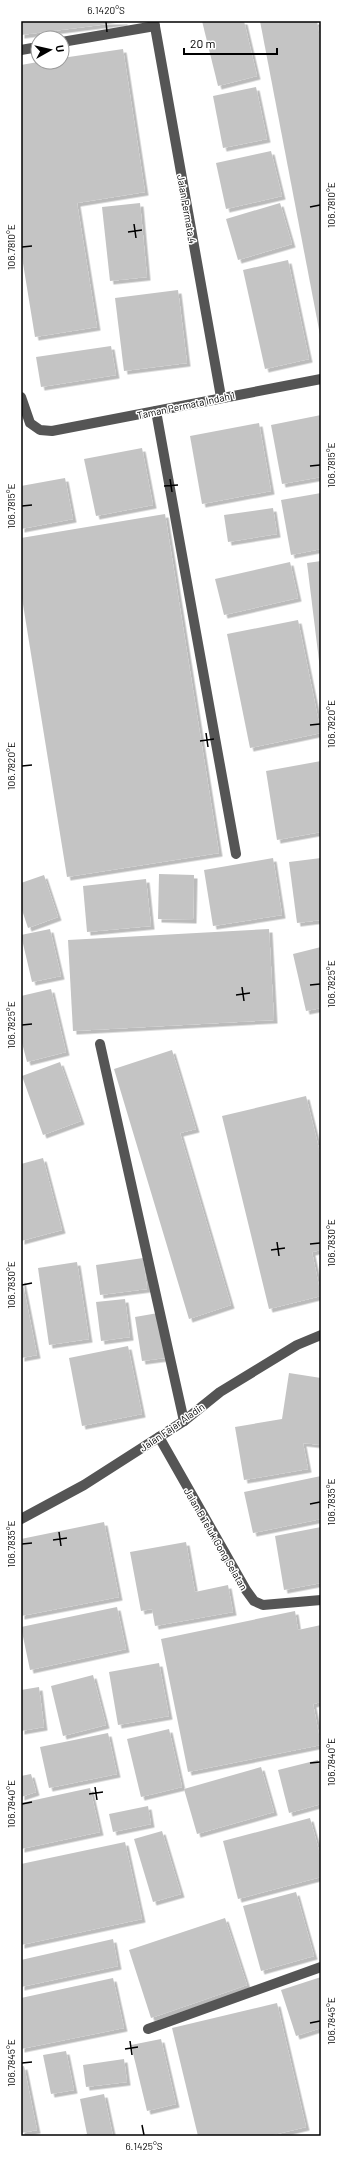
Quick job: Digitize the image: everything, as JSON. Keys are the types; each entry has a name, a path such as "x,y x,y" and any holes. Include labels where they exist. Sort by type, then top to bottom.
{"street":[{"path":"70,40 155,23"},
{"name":"Jalan Permata 4","path":"155,23 221,397"},
{"name":"Taman Permata Indah 1","path":"22,403 30,423 40,430 52,431 221,397 321,379"},
{"path":"156,411 236,854"},
{"path":"100,1044 184,1421"},
{"name":"Jalan Fajar Aladin","path":"21,1519 84,1485 184,1421 220,1392 297,1345 321,1335"},
{"name":"Jalan B Teluk Gong Selatan","path":"159,1437 246,1590 254,1601 263,1605 321,1600"},
{"path":"148,2030 321,1967"}],"building":[{"path":"21,21 124,21 61,30 30,30 30,34 21,35"},
{"path":"202,21 244,21 257,76 218,86"},
{"path":"260,21 317,21 321,44 321,340"},
{"path":"123,49 145,192 77,203 97,327 35,337 21,251 21,65 30,63 30,70 70,70 70,57"},
{"path":"256,87 267,139 223,148 213,96"},
{"path":"271,151 282,196 226,209 216,163"},
{"path":"140,203 147,277 110,281 102,207"},
{"path":"280,203 292,244 238,260 226,219"},
{"path":"288,260 309,359 265,369 243,270"},
{"path":"178,290 187,363 124,371 115,298"},
{"path":"111,346 116,375 41,387 36,357"},
{"path":"321,415 321,477 282,484 271,425"},
{"path":"259,423 271,491 202,504 190,436"},
{"path":"142,448 153,505 96,516 84,459"},
{"path":"65,478 73,519 21,529 21,486"},
{"path":"321,493 321,549 291,555 281,500"},
{"path":"273,508 277,534 228,542 224,515"},
{"path":"165,514 219,853 67,877 21,592 21,538"},
{"path":"321,561 321,669 320,669 307,563"},
{"path":"290,562 298,598 224,615 215,579"},
{"path":"298,620 321,733 250,748 227,634"},
{"path":"321,761 321,832 277,840 266,771"},
{"path":"273,858 282,915 213,926 204,870"},
{"path":"321,858 321,920 297,923 289,862"},
{"path":"159,874 194,875 193,920 158,919"},
{"path":"44,875 58,917 28,928 21,907 21,883"},
{"path":"146,879 151,926 87,932 83,886"},
{"path":"50,929 61,976 32,982 21,935"},
{"path":"269,929 274,1020 73,1031 68,940"},
{"path":"321,947 321,1008 306,1011 293,954"},
{"path":"51,989 66,1052 27,1062 21,1039 21,996"},
{"path":"172,1050 196,1129 180,1133 231,1305 189,1319 114,1069"},
{"path":"60,1062 81,1121 43,1135 22,1076"},
{"path":"306,1096 321,1157 321,1250 312,1252 321,1296 269,1309 222,1116"},
{"path":"43,1158 62,1230 21,1241 21,1164"},
{"path":"143,1258 147,1289 100,1295 96,1265"},
{"path":"77,1262 89,1339 49,1345 38,1268"},
{"path":"22,1279 37,1355 21,1358 21,1280"},
{"path":"125,1299 130,1337 101,1341 96,1302"},
{"path":"158,1313 165,1358 142,1361 135,1317"},
{"path":"128,1346 142,1414 82,1426 69,1358"},
{"path":"289,1373 321,1378 321,1445 303,1443 308,1469 244,1480 235,1427 282,1419"},
{"path":"321,1476 321,1519 253,1533 244,1492"},
{"path":"104,1522 119,1597 21,1616 21,1539"},
{"path":"321,1527 321,1583 284,1590 275,1536"},
{"path":"186,1542 195,1592 228,1585 233,1612 155,1626 152,1609 141,1611 130,1552"},
{"path":"117,1607 126,1649 30,1670 21,1627"},
{"path":"295,1611 298,1630 321,1625 321,1702 313,1704 321,1745 188,1772 161,1639"},
{"path":"159,1663 169,1716 118,1725 109,1672"},
{"path":"93,1675 106,1725 63,1736 51,1686"},
{"path":"39,1687 44,1727 21,1731 21,1690"},
{"path":"169,1729 182,1787 141,1797 127,1739"},
{"path":"108,1733 117,1774 49,1788 40,1747"},
{"path":"318,1760 321,1772 321,1804 289,1813 278,1770"},
{"path":"261,1767 274,1812 197,1834 184,1789"},
{"path":"31,1774 36,1792 21,1797 21,1776"},
{"path":"90,1788 100,1832 21,1849 21,1803"},
{"path":"148,1806 151,1824 113,1832 109,1814"},
{"path":"310,1818 321,1858 321,1877 238,1899 223,1841"},
{"path":"162,1831 181,1894 153,1902 134,1839"},
{"path":"125,1842 142,1919 21,1945 21,1864"},
{"path":"296,1892 314,1956 261,1971 243,1906"},
{"path":"225,1918 247,1985 151,2018 129,1950"},
{"path":"113,1939 118,1966 21,1987 21,1960"},
{"path":"321,1977 321,2028 296,2036 281,1990"},
{"path":"113,1978 124,2028 21,2049 21,1998"},
{"path":"277,2003 306,2127 269,2136 198,2136 172,2028"},
{"path":"161,2039 176,2104 147,2111 131,2045"},
{"path":"66,2051 74,2090 51,2094 43,2055"},
{"path":"124,2059 127,2082 86,2087 83,2065"},
{"path":"24,2066 37,2130 21,2133 21,2067"},
{"path":"104,2094 113,2136 80,2136 87,2134 80,2099"}]}
